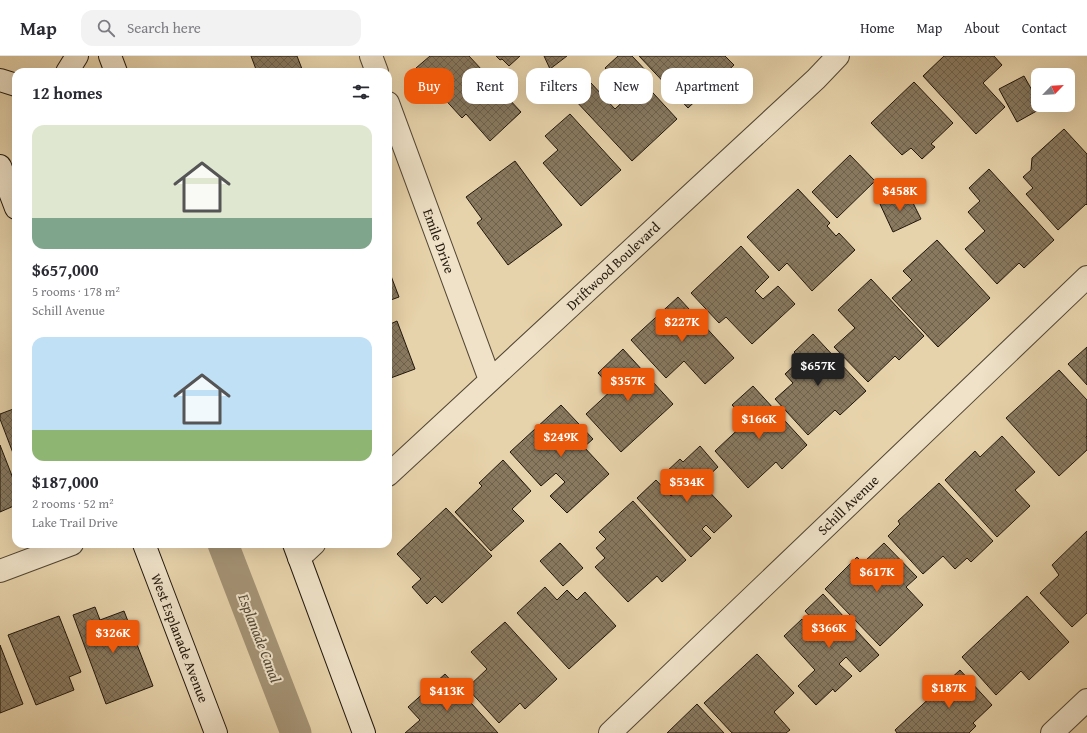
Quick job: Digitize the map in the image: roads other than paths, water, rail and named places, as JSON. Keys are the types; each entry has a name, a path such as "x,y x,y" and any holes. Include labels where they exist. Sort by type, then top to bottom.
{"street":[{"path":"70,68 77,56"},
{"path":"110,56 114,68"},
{"path":"371,56 375,68"},
{"name":"Driftwood Boulevard","path":"392,471 816,79 838,56"},
{"path":"0,80 12,84"},
{"name":"Emile Drive","path":"392,114 490,380"},
{"path":"0,166 12,198"},
{"name":"Schill Avenue","path":"610,733 1087,278"},
{"path":"0,571 61,548"},
{"name":"West Esplanade Avenue","path":"146,548 216,733"},
{"path":"302,549 364,733"},
{"path":"1052,733 1087,700"}],"waterway":[{"name":"Esplanade Canal","path":"225,548 296,733"}]}
